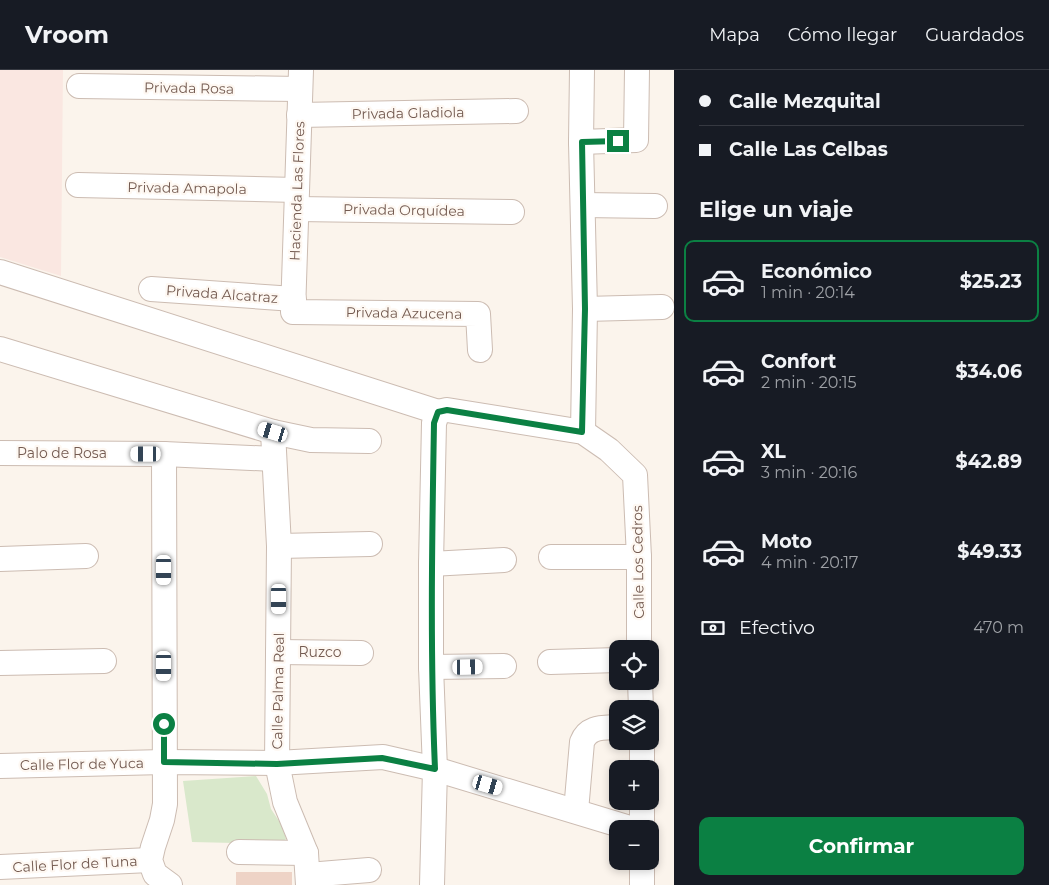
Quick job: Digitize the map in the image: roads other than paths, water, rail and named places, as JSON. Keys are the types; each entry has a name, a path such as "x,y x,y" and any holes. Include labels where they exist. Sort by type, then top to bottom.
{"street":[{"path":"436,417 447,410 582,432 585,309 582,70"},
{"path":"582,142 636,140 637,70"},
{"name":"Privada Rosa","path":"79,86 300,79"},
{"name":"Hacienda Las Flores","path":"294,305 300,79"},
{"name":"Privada Gladiola","path":"299,115 516,111"},
{"name":"Privada Amapola","path":"78,185 297,199"},
{"name":"Privada Orquídea","path":"297,199 512,212"},
{"path":"583,205 655,206"},
{"path":"0,272 436,417"},
{"name":"Privada Alcatraz","path":"151,289 294,305"},
{"name":"Privada Azucena","path":"294,305 478,314 480,350"},
{"path":"585,309 662,307"},
{"path":"0,349 273,432 311,440 369,441"},
{"path":"432,885 435,769 431,667 431,564 436,417"},
{"name":"Calle Palma Real","path":"273,432 279,546 277,764 285,802 307,871"},
{"name":"Calle Los Cedros","path":"582,432 609,450 635,475 639,557 640,640"},
{"name":"Palo de Rosa","path":"0,453 164,454 274,459"},
{"path":"164,454 164,804 162,820 150,860 155,874 170,885"},
{"path":"279,546 370,544"},
{"path":"0,559 86,556"},
{"path":"550,557 639,557"},
{"path":"431,564 504,560"},
{"name":"Ruzco","path":"278,652 361,652"},
{"path":"550,662 609,660"},
{"path":"0,663 104,662"},
{"path":"431,667 504,666"},
{"path":"576,811 582,742 591,730 609,728"},
{"name":"Calle Flor de Yuca","path":"0,766 164,762 277,764 382,758 435,769 609,821"},
{"path":"239,852 307,871 369,870"},
{"name":"Calle Flor de Tuna","path":"0,867 150,860"},
{"path":"642,870 642,885"}]}
